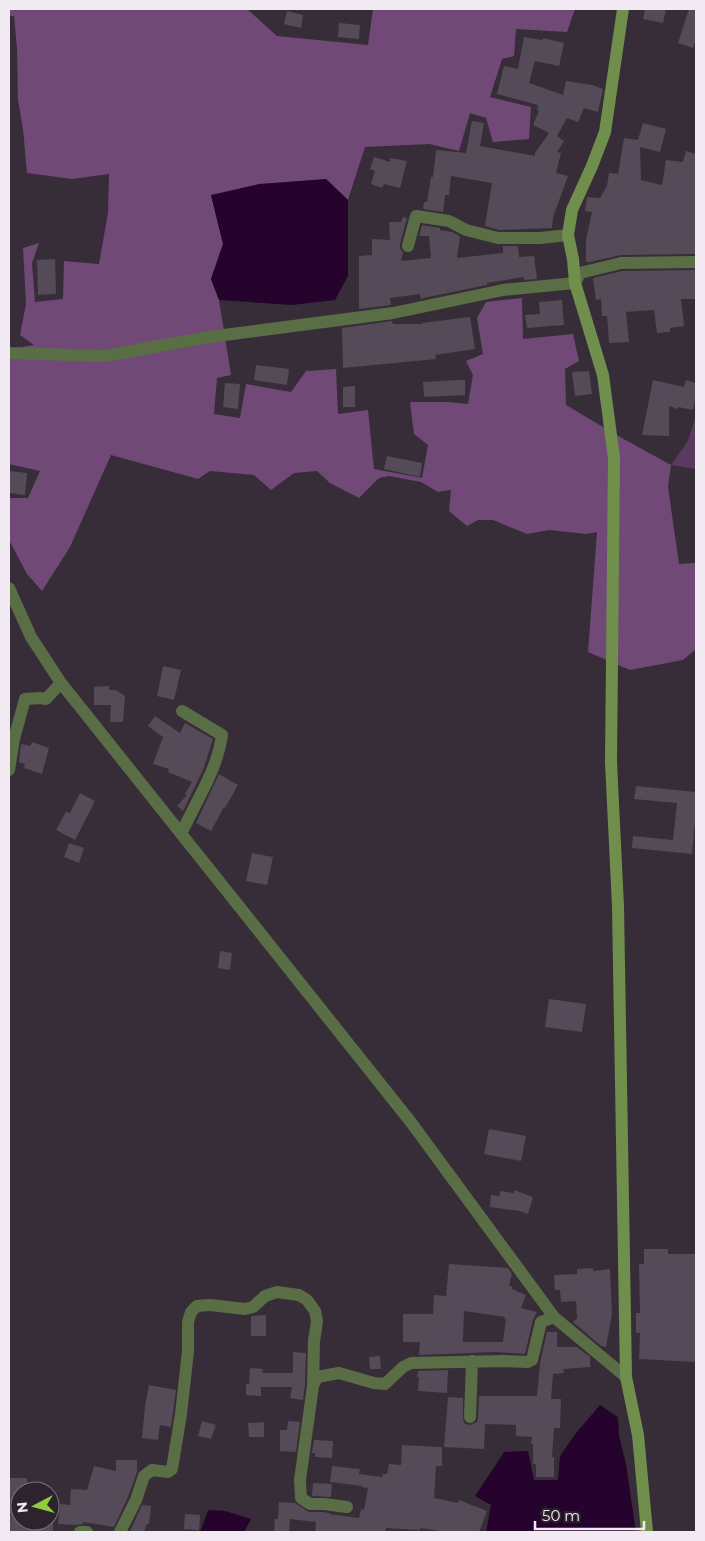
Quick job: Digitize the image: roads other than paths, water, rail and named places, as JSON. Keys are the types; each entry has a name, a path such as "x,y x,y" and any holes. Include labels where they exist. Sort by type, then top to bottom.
{"main road":[{"path":"623,9 605,132 572,210 568,235 573,259 574,282 603,375 614,458 611,762 618,916 626,1378 638,1435 647,1532"}],"street":[{"path":"408,246 416,216 449,221 466,230 498,238 540,238 568,235"},
{"path":"9,354 104,356 209,337 393,313 503,290 574,282 580,273 621,263 696,262"},
{"path":"9,588 31,637 61,683 410,1121 554,1317 626,1378"},
{"path":"9,770 14,739 25,699 46,699 61,683"},
{"path":"181,834 212,772 222,735 182,711"},
{"path":"120,1532 136,1500 144,1476 152,1470 168,1472 172,1469 183,1396 188,1351 188,1322 191,1312 197,1306 210,1305 246,1309 253,1307 265,1296 277,1292 299,1295 307,1300 315,1311 318,1321 314,1341 313,1386 300,1480 301,1498 310,1504 347,1507"},
{"path":"313,1386 317,1378 339,1373 374,1383 385,1384 403,1367 411,1363 528,1362 532,1360 540,1322 554,1317"},
{"path":"470,1416 472,1362"},
{"path":"80,1532 87,1532"}]}
